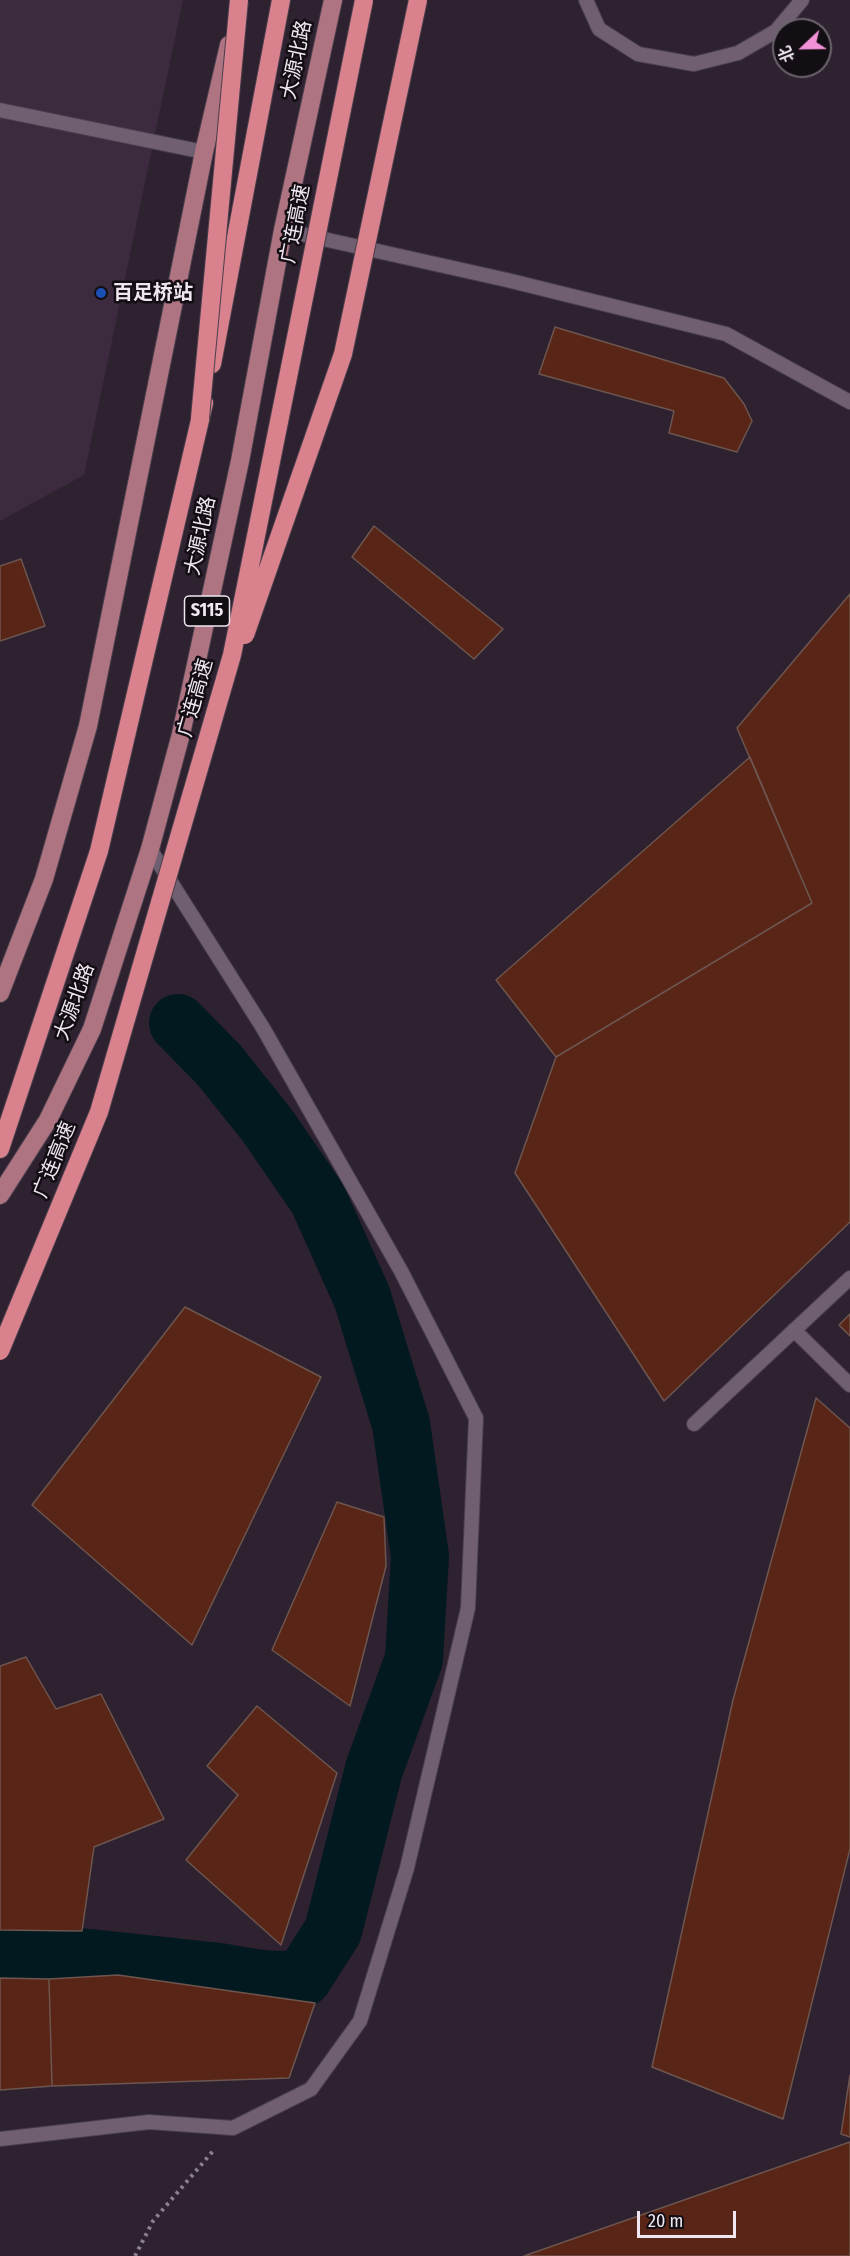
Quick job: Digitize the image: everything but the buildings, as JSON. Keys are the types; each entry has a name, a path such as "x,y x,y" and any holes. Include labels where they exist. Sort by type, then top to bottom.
{"highway":[{"path":"200,418 239,0"},
{"path":"0,1149 99,851 200,418 280,0"},
{"name":"广连高速","path":"0,1351 99,1112 232,655 364,0"},
{"path":"198,770 344,354 418,0"}],"main road":[{"path":"0,993 44,879 88,726 204,152 239,0"},
{"name":"大源北路","path":"0,1195 48,1120 92,1029 150,849 181,734 240,461 283,230 333,0"}],"lane":[{"path":"586,0 600,29 638,54 694,64 738,53 776,31 802,0"},
{"path":"0,110 204,152"},
{"path":"283,230 507,280 726,334 850,402"},
{"path":"0,2139 149,2122 233,2128 311,2089 360,2021 407,1868 468,1608 476,1418 401,1271 263,1028 150,849"},
{"path":"694,1424 850,1278"},
{"path":"794,1330 850,1385"}],"path":[{"path":"135,2256 153,2221 233,2128"}],"shaded area":[{"path":"0,0 183,0 84,475 0,521"}],"waterway":[{"path":"0,1952 106,1960 280,1980 303,1978 333,1931 374,1769 414,1659 420,1556 401,1424 362,1297 318,1199 267,1125 219,1065 178,1023"}],"place":[{"name":"百足桥站","path":"101,293"}]}
